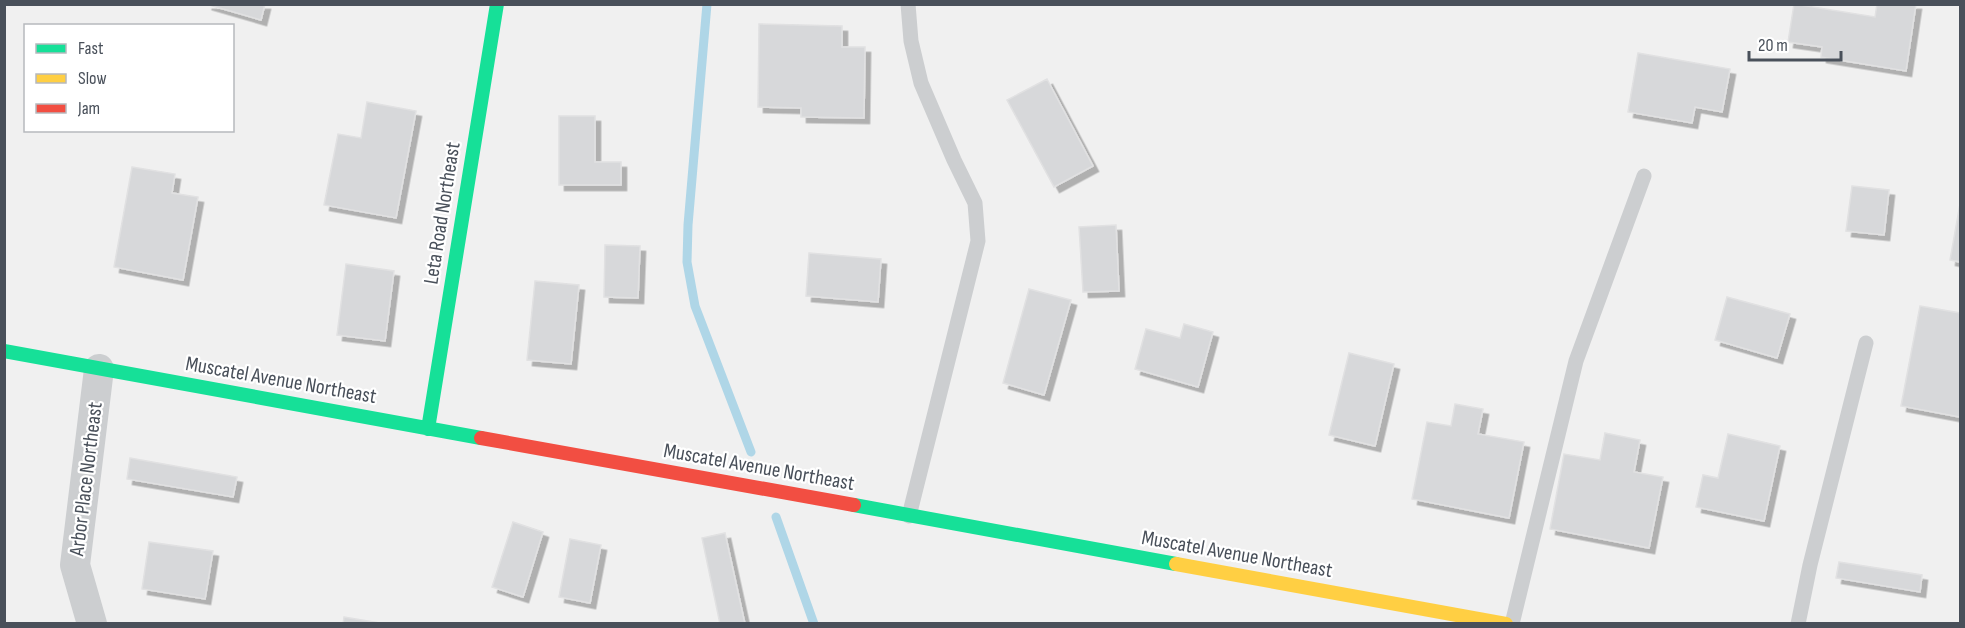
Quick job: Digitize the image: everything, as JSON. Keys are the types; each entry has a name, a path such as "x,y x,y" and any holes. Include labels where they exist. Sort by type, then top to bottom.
{"street":[{"name":"Leta Road Northeast","path":"428,429 497,4"},
{"name":"Muscatel Avenue Northeast","path":"4,351 1506,624"},
{"name":"Arbor Place Northeast","path":"92,624 75,565 99,369"}],"lane":[{"path":"908,4 911,41 921,83 975,203 978,241 909,516"},
{"path":"1512,624 1576,361 1644,176"},
{"path":"1798,624 1810,565 1866,343"}],"building":[{"path":"206,4 265,4 261,20"},
{"path":"1794,4 1875,17 1877,4 1916,4 1906,71 1821,57 1822,47 1788,42"},
{"path":"759,24 842,26 842,47 865,47 864,118 801,117 801,108 758,107"},
{"path":"1638,53 1730,69 1722,112 1695,107 1692,123 1628,112"},
{"path":"1047,79 1093,166 1054,187 1007,100"},
{"path":"367,102 416,111 396,218 324,205 338,134 361,138"},
{"path":"559,116 595,116 595,162 621,162 621,185 559,185"},
{"path":"132,167 175,174 172,193 198,197 183,280 114,267"},
{"path":"1852,186 1889,190 1884,235 1846,231"},
{"path":"1960,204 1960,262 1950,260"},
{"path":"1116,225 1119,291 1083,292 1079,227"},
{"path":"605,245 640,246 638,298 604,297"},
{"path":"809,253 881,259 878,302 806,296"},
{"path":"346,264 394,271 385,341 337,335"},
{"path":"535,281 579,285 571,364 527,360"},
{"path":"1029,289 1071,300 1044,395 1003,383"},
{"path":"1727,297 1790,314 1777,358 1715,340"},
{"path":"1920,306 1960,313 1960,417 1901,406"},
{"path":"1184,324 1213,332 1198,387 1135,369 1146,329 1180,338"},
{"path":"1349,353 1394,364 1375,446 1329,435"},
{"path":"1455,404 1483,409 1478,434 1524,442 1509,518 1412,499 1427,422 1451,426"},
{"path":"1605,433 1640,440 1634,472 1663,477 1649,548 1550,529 1564,454 1600,460"},
{"path":"1728,434 1780,446 1764,521 1696,507 1703,475 1718,478"},
{"path":"130,458 237,477 233,497 127,479"},
{"path":"513,522 543,532 523,597 492,587"},
{"path":"725,533 745,624 720,624 702,538"},
{"path":"570,539 601,545 590,603 559,597"},
{"path":"149,542 213,551 205,599 142,589"},
{"path":"1839,562 1922,575 1920,592 1836,578"},
{"path":"344,617 386,624 343,624"}],"waterway":[{"path":"707,4 688,225 687,262 695,306 751,452"},
{"path":"776,517 814,624"}],"traffic: fast":[{"path":"428,429 497,4"},
{"path":"4,351 481,438"},
{"path":"854,505 1176,564"}],"traffic: slow":[{"path":"1176,564 1506,624"}],"traffic: jam":[{"path":"481,438 854,505"}]}
